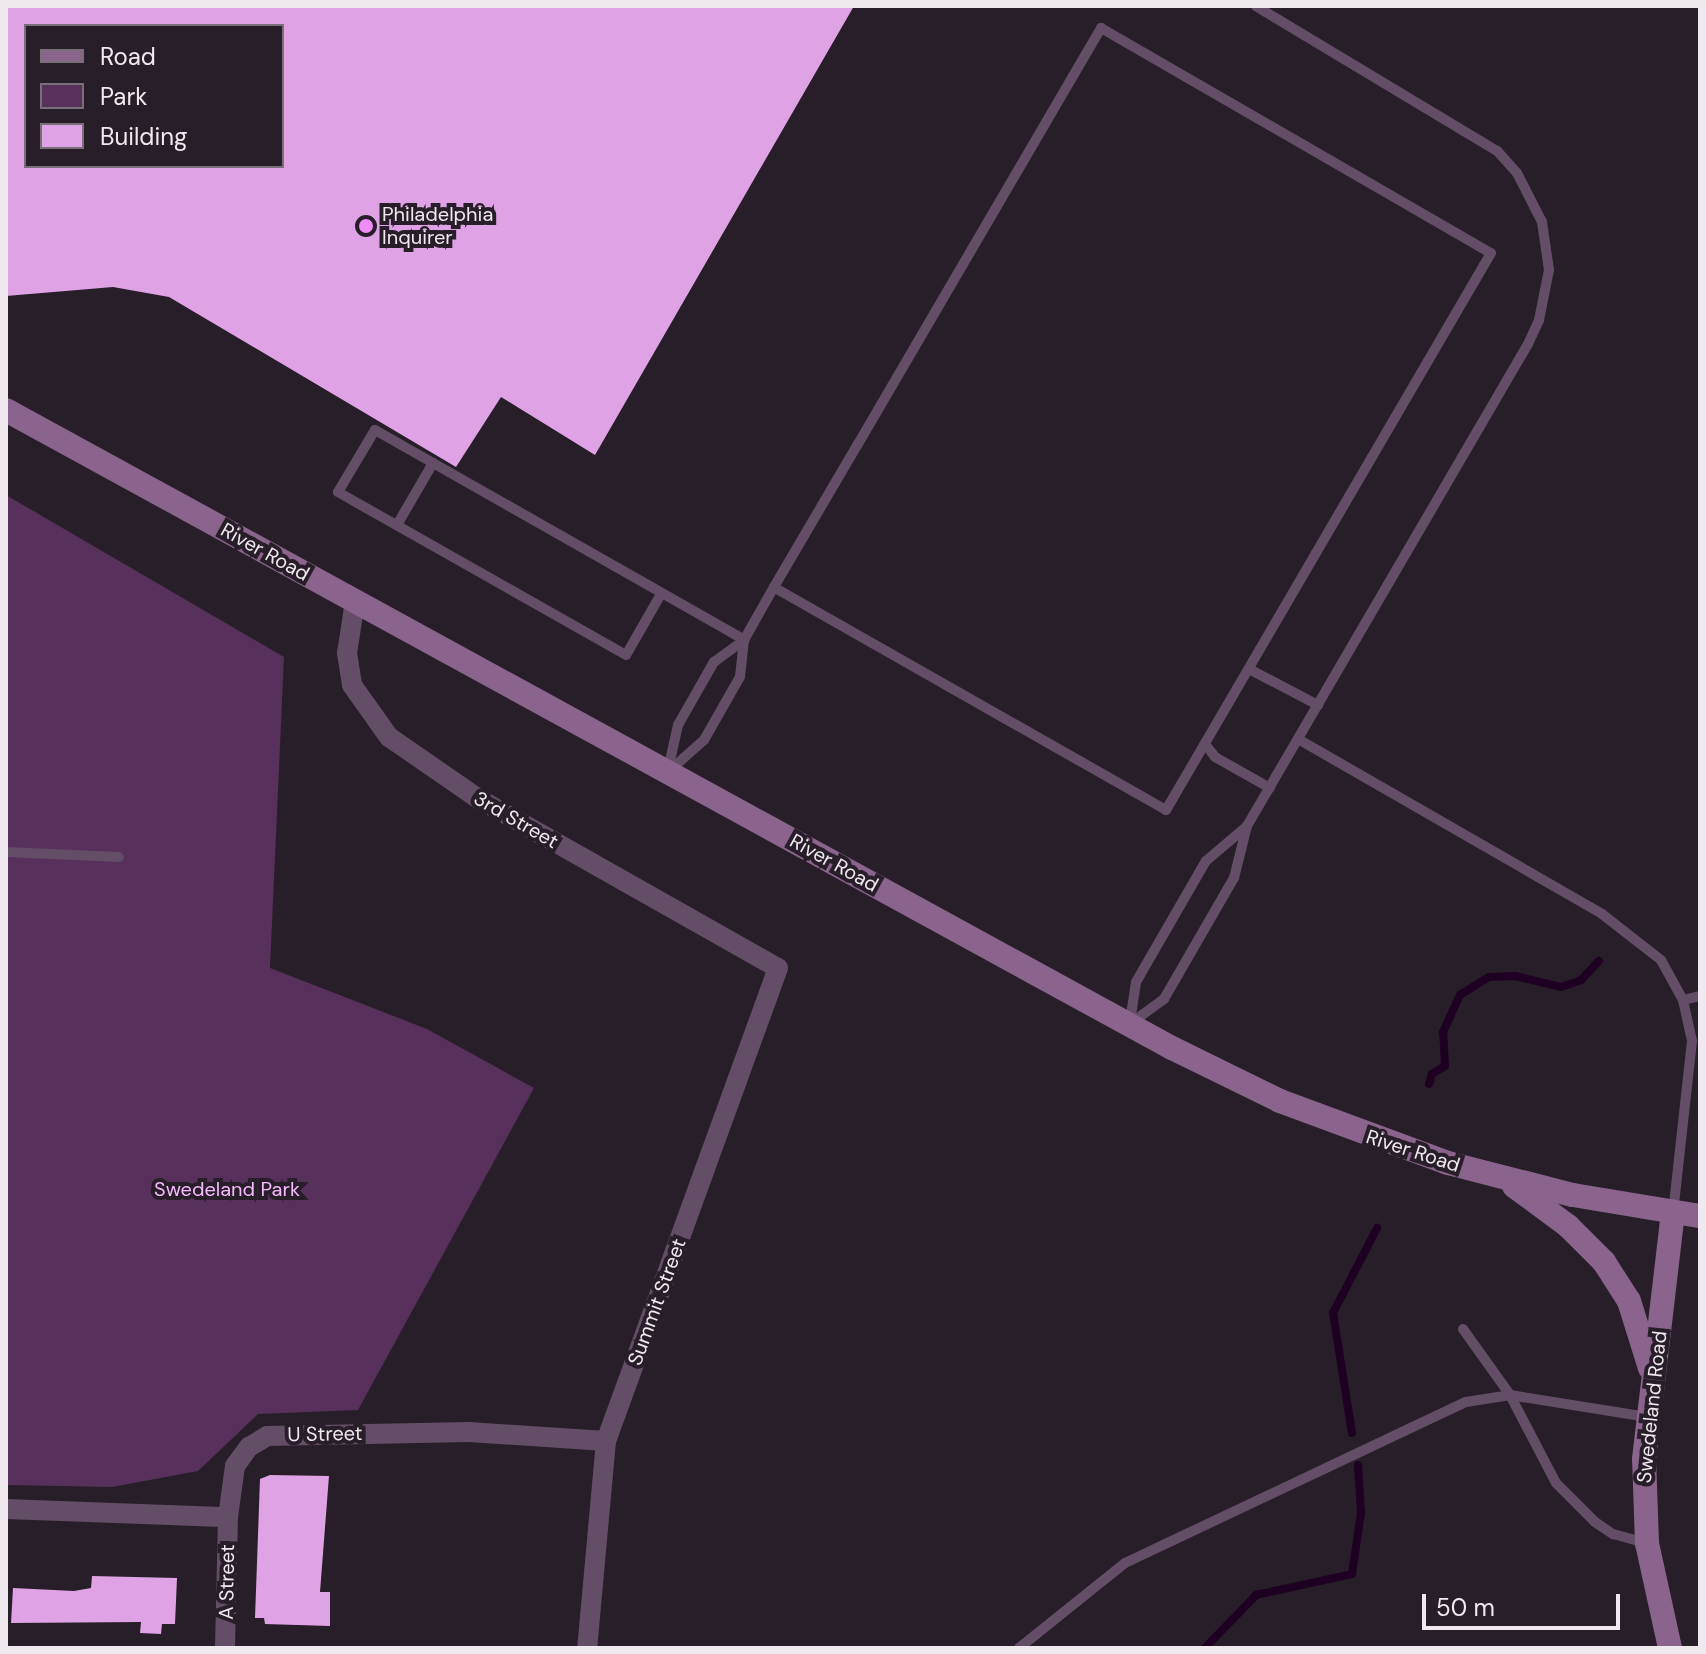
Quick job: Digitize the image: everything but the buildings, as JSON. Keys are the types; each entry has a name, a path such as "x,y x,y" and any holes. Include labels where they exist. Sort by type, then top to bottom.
{"main road":[{"name":"River Road","path":"6,410 1130,1024 1335,1124 1506,1179 1700,1216"},
{"path":"1506,1179 1568,1226 1604,1262 1629,1301 1652,1375"},
{"name":"Swedeland Road","path":"1670,1648 1647,1543 1647,1417 1673,1212"}],"street":[{"name":"3rd Street","path":"355,601 347,653 350,678 359,702 389,737 479,799 778,968"},
{"name":"Summit Street","path":"587,1648 606,1441 778,968"},
{"name":"U Street","path":"228,1517 235,1466 267,1436 469,1432 606,1441"},
{"path":"6,1509 228,1517"},
{"name":"A Street","path":"225,1648 228,1517"}],"lane":[{"path":"1130,1024 1164,999 1234,878 1247,826 1528,344 1545,296 1547,245 1531,198 1497,151 1256,6"},
{"path":"668,772 704,740 740,677 744,640 774,587 1101,28 1491,253 1166,810 774,587"},
{"path":"661,594 626,655 338,492 375,430 744,640"},
{"path":"397,525 433,463"},
{"path":"668,772 678,725 696,693 714,662 744,640"},
{"path":"1249,669 1318,705"},
{"path":"1298,739 1624,927 1661,960 1683,1000 1692,1041 1673,1212"},
{"path":"1205,744 1215,757 1270,788"},
{"path":"1130,1024 1136,982 1206,861 1247,826"},
{"path":"6,852 119,857"},
{"path":"1683,1000 1700,996"},
{"path":"1463,1329 1510,1395 1556,1483 1604,1528 1647,1543"},
{"path":"1019,1648 1125,1563 1466,1402 1510,1395 1647,1417"}],"green space":[{"name":"Swedeland Park","path":"6,495 284,657 270,968 427,1029 534,1088 358,1410 258,1414 198,1471 112,1487 6,1485"}],"waterway":[{"path":"1429,1084 1432,1074 1445,1066 1443,1032 1460,995 1489,977 1515,976 1561,987 1581,980 1599,961"},
{"path":"1352,1433 1333,1313 1377,1228"},
{"path":"1205,1648 1256,1595 1352,1574 1361,1512 1358,1465"}],"place":[{"name":"Philadelphia Inquirer","path":"366,226"}]}
